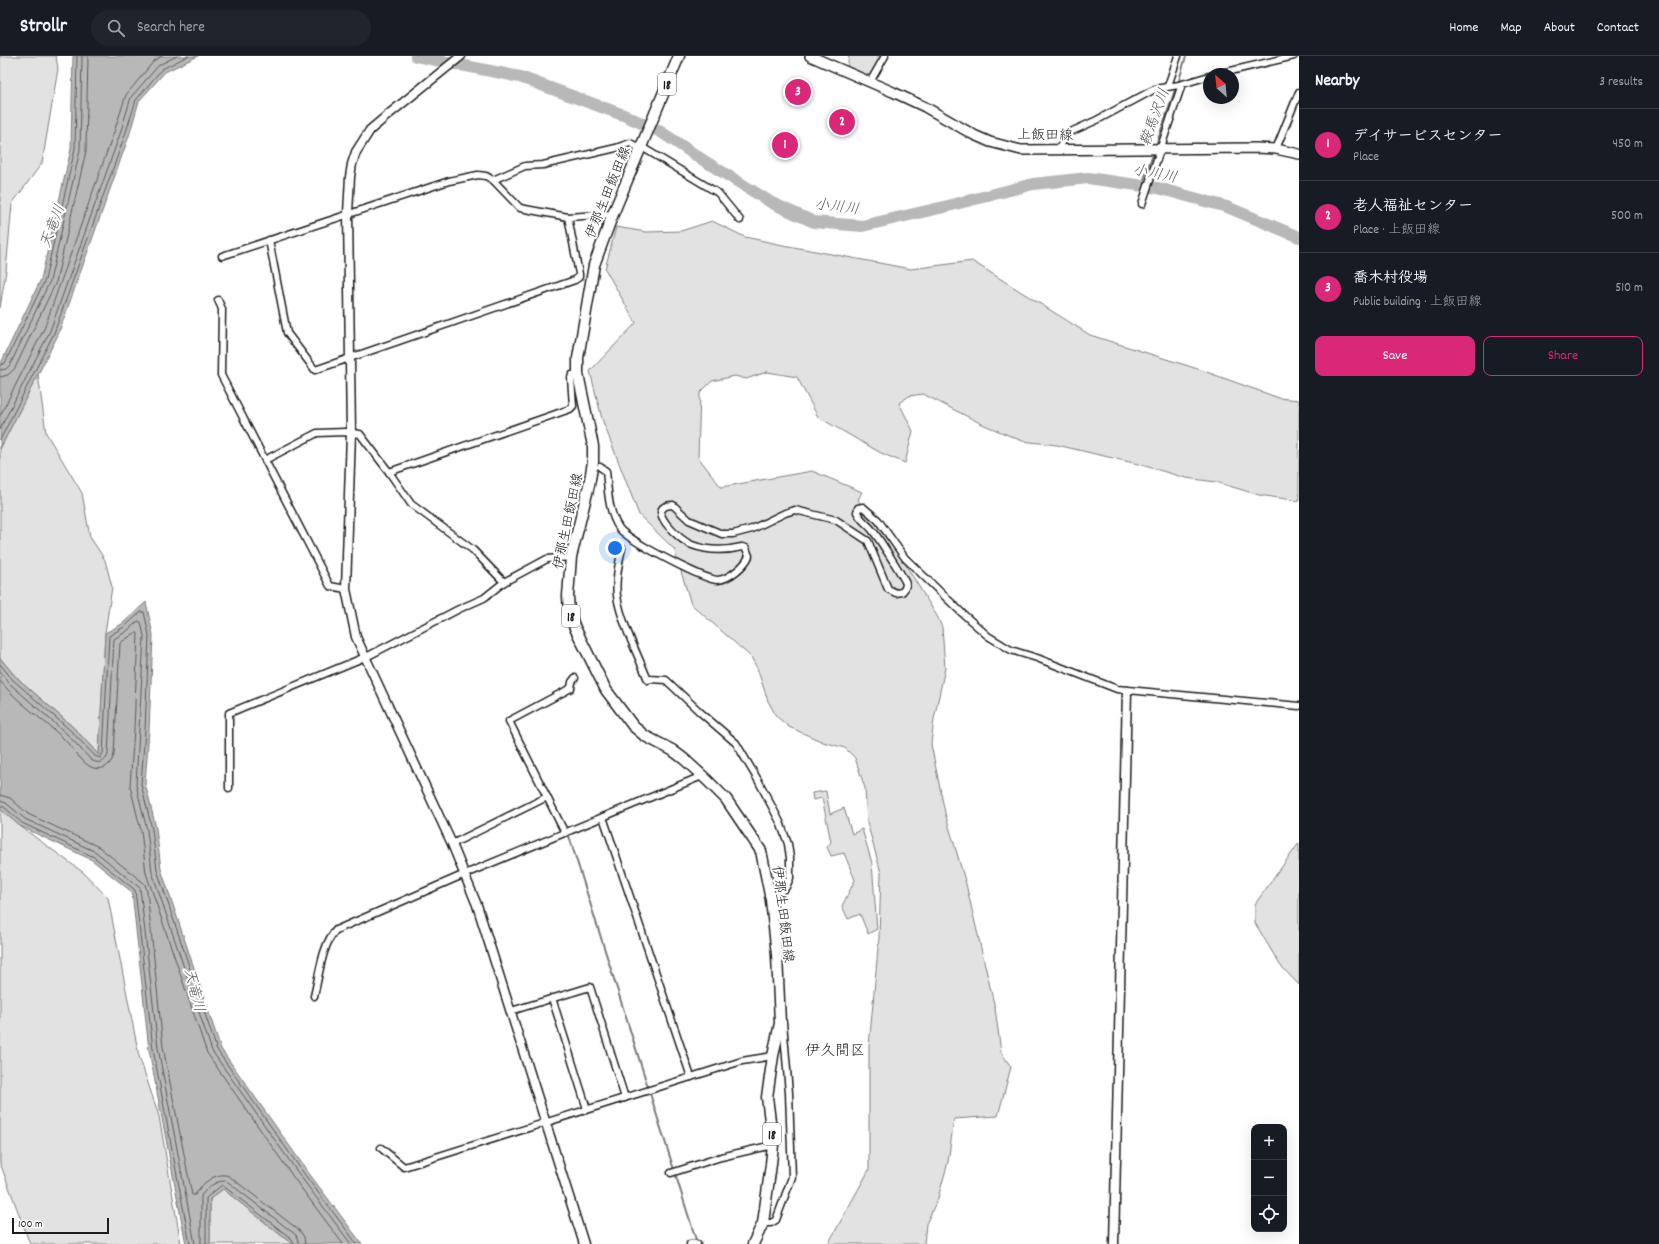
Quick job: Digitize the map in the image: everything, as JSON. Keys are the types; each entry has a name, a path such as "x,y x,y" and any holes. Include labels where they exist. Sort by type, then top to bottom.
{"main road":[{"name":"伊那生田飯田線","path":"679,56 613,214 594,265 578,358 578,374 593,446 593,462 589,485 571,556 568,596 570,613 575,628 606,690 633,726 645,736 672,750 684,759 726,799 761,851 771,900 777,955 780,1023 767,1097 773,1145 762,1223 753,1244"},
{"name":"上飯田線","path":"810,56 925,107 974,135 990,142 1021,150 1256,148 1276,149 1299,154"}],"street":[{"path":"461,56 380,121 363,140 356,152 352,164 348,213 351,433 346,590 356,637 452,844 477,905 584,1244"},
{"path":"870,82 885,56"},
{"path":"1168,86 1178,56"},
{"path":"1239,69 1294,56"},
{"path":"1060,150 1066,134 1156,90 1203,78"},
{"path":"1142,202 1182,84"},
{"path":"1276,149 1299,92"},
{"path":"493,180 525,166 543,165 616,148 630,142 642,147 718,193 740,220"},
{"path":"222,256 348,213 449,181 478,175 486,176 493,180 520,208 568,217 613,214"},
{"path":"269,240 287,332 315,370 575,280 579,277 579,274 568,217"},
{"path":"218,300 222,308 220,375 330,586 346,590"},
{"path":"389,472 570,409 573,406 571,378 572,376 578,374"},
{"path":"265,460 317,433 360,434 411,504 473,550 504,582"},
{"path":"600,467 606,471 613,518 625,534 692,571 716,580 724,579 730,576 746,562 748,556 746,548 742,547 712,550 691,545 680,538 669,527 660,512 662,508 667,505 673,505 689,520 722,534 733,534 752,529 785,512 795,510 836,520 868,541 888,589 896,593 902,592 906,588 906,583 899,571 873,531 858,517 858,508 863,507 878,520 905,558 988,636 1011,650 1038,658 1118,689 1127,691 1299,706"},
{"path":"622,548 618,570 617,596 625,623 648,680 666,680 736,743 758,780 780,822 788,844 790,878 786,887 771,900"},
{"path":"229,788 229,713 365,657 484,598 504,582 548,559 571,556"},
{"path":"565,833 509,721 571,688 572,682 575,678"},
{"path":"1114,1244 1127,691"},
{"path":"314,996 327,944 332,934 336,930 465,874 702,776"},
{"path":"452,844 547,797"},
{"path":"603,817 691,1077"},
{"path":"511,1011 590,987 625,1098"},
{"path":"552,998 587,1109"},
{"path":"762,1223 771,1223 776,1220 792,1177 786,1051 783,1024 779,1016"},
{"path":"381,1148 404,1166 742,1061 773,1056"},
{"path":"673,1173 721,1157 773,1145"},
{"path":"690,1244 696,1244"}],"shaded area":[{"path":"0,56 56,56 58,69 42,163 12,204 6,271 0,308"},
{"path":"849,56 885,56 870,82 847,69"},
{"path":"712,221 745,237 911,269 972,261 1090,335 1201,370 1279,398 1299,400 1299,501 1259,495 1216,482 1186,478 1138,464 1057,445 1022,441 982,424 923,394 909,396 899,403 913,431 905,463 881,453 818,417 797,377 767,372 746,379 735,376 712,381 700,393 698,457 721,487 812,471 862,492 858,500 902,559 937,616 942,627 945,668 934,719 931,744 945,813 966,884 995,1008 1001,1052 1011,1067 998,1116 954,1119 948,1162 938,1198 926,1224 924,1244 828,1244 869,1170 869,1046 879,938 881,873 867,822 865,788 855,758 845,748 823,742 789,727 776,716 768,701 757,668 751,657 691,604 674,549 639,515 602,419 590,371 636,323 605,269 616,227 646,232 681,231"},
{"path":"38,374 46,433 82,493 90,537 105,560 112,587 105,633 99,755 74,728 15,676 0,658 0,449"},
{"path":"826,791 830,814 844,808 852,834 862,829 872,863 877,929 868,934 860,914 848,919 842,906 855,880 844,853 831,856 827,847 831,842 822,798 813,800 812,793"},
{"path":"0,809 20,826 84,873 108,898 139,1056 159,1116 181,1244 30,1244 0,1163"},
{"path":"1299,843 1299,985 1280,965 1255,923 1255,904"},
{"path":"223,1189 292,1244 210,1244 210,1199"}],"water":[{"path":"73,56 198,56 165,72 139,101 129,136 58,335 0,449 0,365 41,279 71,149"},
{"name":"天竜川","path":"146,602 153,635 145,783 156,828 161,869 221,1049 308,1172 362,1244 292,1244 223,1189 210,1199 210,1244 186,1244 149,1050 132,892 92,860 20,826 0,809 0,658 15,676 74,728 99,755 105,633 122,624"}],"waterway":[{"name":"小川川","path":"416,56 520,77 626,116 661,132 772,203 814,222 862,226 1033,184 1088,178 1158,188 1227,207 1299,237"},
{"name":"鞍馬沢川","path":"1178,84 1186,56"},
{"name":"鞍馬沢川","path":"1156,145 1176,87"},
{"name":"鞍馬沢川","path":"1142,185 1154,151"},
{"path":"569,836 697,1243"}],"place":[{"name":"喬木村役場","path":"798,92"},
{"name":"老人福祉センター","path":"842,122"},
{"name":"デイサービスセンター","path":"785,145"}],"district":[{"name":"伊久間区","path":"835,1050"}]}
